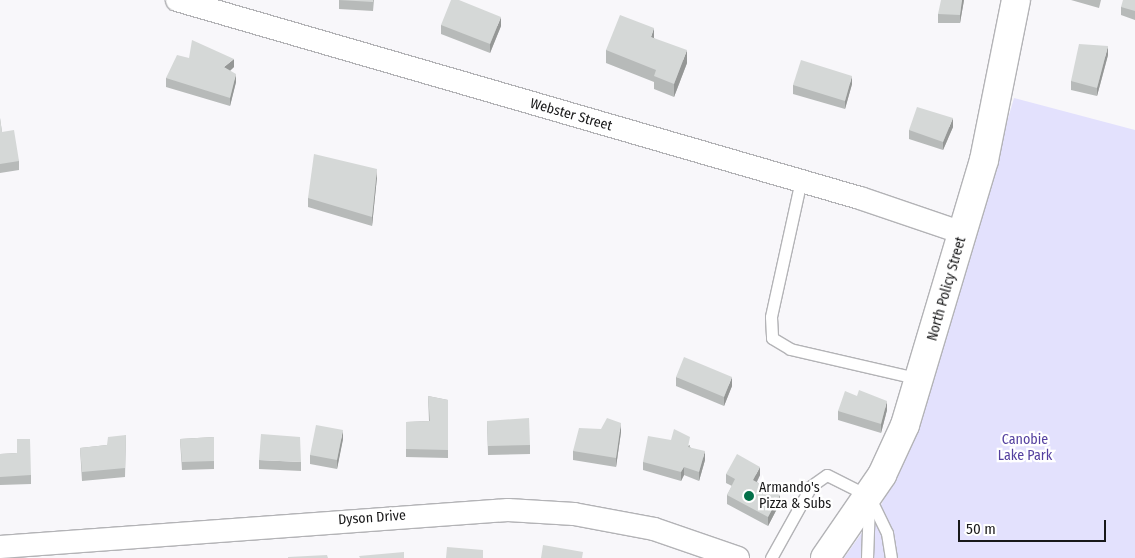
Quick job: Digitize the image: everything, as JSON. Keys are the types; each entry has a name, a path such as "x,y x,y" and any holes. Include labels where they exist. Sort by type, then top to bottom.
{"street":[{"name":"Webster Street","path":"177,0 801,180 963,234"},
{"name":"North Policy Street","path":"825,558 869,496 896,447 920,379 984,160 1016,0"},
{"name":"Dyson Drive","path":"0,547 508,510 574,514 654,529 738,558"}],"lane":[{"path":"801,180 771,317 772,338 790,349 920,379"},
{"path":"771,558 820,478 827,476 869,496 887,533 891,558"},
{"path":"868,558 869,496"}],"green space":[{"name":"Canobie Lake Park","path":"1014,98 1135,130 1135,558 844,558 880,507 914,438"}],"building":[{"path":"339,0 373,0 373,2"},
{"path":"451,0 459,0 501,17 490,44 441,25"},
{"path":"941,0 962,0 960,15 938,14"},
{"path":"1123,0 1135,0 1135,11 1121,7"},
{"path":"620,15 654,28 651,37 687,50 674,84 654,76 656,70 606,50"},
{"path":"192,40 234,59 224,67 236,74 230,98 166,78 177,55 189,58"},
{"path":"1079,44 1108,46 1097,88 1071,81"},
{"path":"801,60 852,76 845,101 793,85"},
{"path":"917,107 953,118 943,142 909,130"},
{"path":"0,118 2,132 14,130 19,161 0,164"},
{"path":"314,154 377,169 372,217 308,198"},
{"path":"684,357 732,377 724,397 676,377"},
{"path":"859,390 887,401 881,424 838,411 845,391 857,396"},
{"path":"428,396 448,400 448,450 406,449 406,422 430,421"},
{"path":"529,418 530,445 488,446 487,421"},
{"path":"607,418 621,423 616,458 573,451 579,428 601,429"},
{"path":"316,425 343,430 337,460 310,455"},
{"path":"674,429 690,437 688,447 705,451 699,472 684,467 681,472 643,462 648,436 671,440"},
{"path":"261,434 300,437 301,462 259,460"},
{"path":"126,435 125,468 82,472 80,448 107,445 108,437"},
{"path":"214,437 214,461 182,462 180,439"},
{"path":"17,439 30,439 31,475 0,477 0,454 17,453"},
{"name":"Armando's Pizza & Subs","path":"737,454 760,467 753,480 780,495 768,517 727,495 735,479 726,474"},
{"path":"543,545 583,552 582,558 541,558"},
{"path":"447,547 483,550 483,558 446,558"},
{"path":"404,552 404,558 360,558 359,556"},
{"path":"327,555 328,558 288,558 288,557"}],"place":[{"name":"Armando's Pizza & Subs","path":"749,496"}]}
